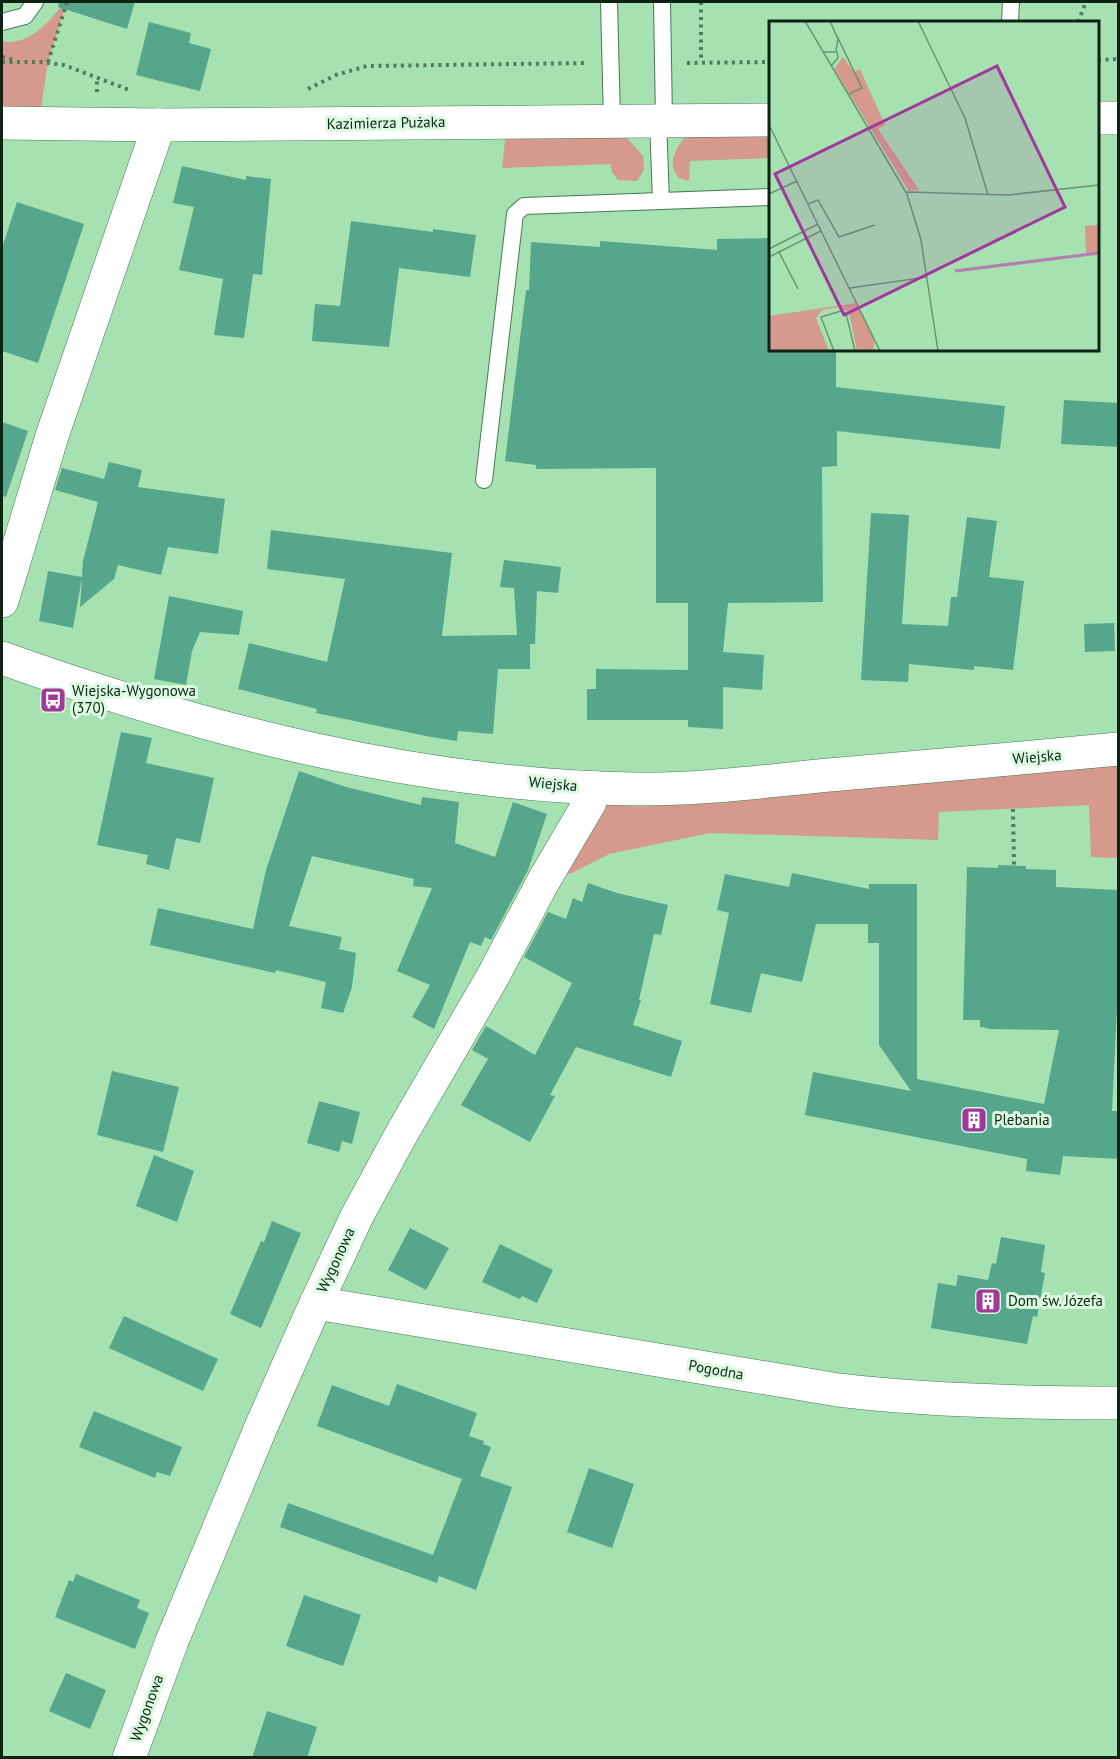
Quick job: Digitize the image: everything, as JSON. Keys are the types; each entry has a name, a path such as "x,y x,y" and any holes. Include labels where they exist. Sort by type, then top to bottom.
{"street":[{"path":"1099,118 1119,118"},
{"name":"Kazimierza Pużaka","path":"2,123 159,125 769,120"},
{"path":"2,601 55,425 159,125"},
{"name":"Wiejska","path":"2,658 86,687 240,732 378,762 442,772 593,787 639,789 729,784 1119,749"},
{"name":"Wygonowa","path":"129,1758 172,1641 261,1427 357,1216 402,1133 492,978 544,880 590,802 593,787"},
{"name":"Pogodna","path":"316,1303 838,1390 898,1396 1057,1403 1119,1403"}],"lane":[{"path":"2,22 25,16 35,2"},
{"path":"609,2 612,121"},
{"path":"661,201 662,2"},
{"path":"1010,21 1011,2"},
{"path":"484,480 515,214 524,206 769,197"}],"path":[{"path":"48,62 67,2"},
{"path":"700,2 701,62"},
{"path":"1078,21 1086,2"},
{"path":"2,57 20,62"},
{"path":"1099,60 1119,59"},
{"path":"2,62 48,62 64,65 136,93"},
{"path":"663,63 769,62"},
{"path":"302,91 336,75 367,66 610,63"},
{"path":"1013,809 1014,866"}],"shaded area":[{"path":"64,2 67,2 48,62 40,114 2,114 2,41 21,40 38,31"},
{"path":"699,120 752,120 769,140 769,158 690,161 689,181 679,178 674,170 674,155"},
{"path":"612,121 643,156 644,170 637,181 618,180 612,172 611,164 502,168 507,122"},
{"path":"1118,749 1118,858 1091,857 1089,805 939,812 938,840 710,833 609,854 572,873 544,880 590,802"}],"building":[{"path":"59,2 135,2 127,29 58,7"},
{"path":"149,22 191,33 189,43 211,49 200,91 136,75"},
{"path":"182,166 246,180 246,176 271,179 262,275 253,274 244,338 214,335 223,279 179,270 194,207 173,203"},
{"path":"17,202 84,224 38,363 2,351 2,248"},
{"path":"351,221 433,232 433,229 476,235 470,277 399,268 389,347 312,341 315,304 340,306"},
{"path":"769,238 769,351 836,351 836,387 1005,406 1000,449 837,431 837,466 822,467 823,602 728,603 723,652 764,655 762,690 723,687 723,729 688,727 688,720 587,720 587,689 596,689 596,669 688,670 688,603 656,603 656,468 536,469 536,465 505,461 526,290 529,290 531,242 600,247 600,241 717,250 717,239"},
{"path":"1064,400 1119,403 1119,447 1061,444"},
{"path":"2,422 28,431 6,497 2,496"},
{"path":"109,462 142,470 138,487 225,499 218,554 168,547 161,575 118,565 114,579 80,607 82,578 73,628 39,621 48,571 82,577 83,561 98,502 55,490 62,468 104,479"},
{"path":"871,513 909,515 902,624 948,626 951,597 957,597 967,517 997,521 989,577 1024,581 1013,670 974,666 974,670 909,664 908,682 861,680"},
{"path":"271,530 452,553 442,636 517,635 514,588 500,587 504,560 561,567 558,593 537,591 535,644 530,644 530,669 498,669 493,734 458,731 457,741 431,737 316,713 317,709 238,689 249,643 327,662 345,579 267,569"},
{"path":"169,596 243,611 239,635 200,632 192,651 186,685 154,679"},
{"path":"1114,623 1115,651 1085,652 1084,624"},
{"path":"121,732 152,738 146,763 214,778 200,843 176,838 169,870 146,864 148,855 97,845"},
{"path":"299,771 346,787 421,805 422,797 459,802 455,843 495,857 513,802 547,814 528,870 491,940 485,937 481,946 470,942 434,1029 412,1017 430,985 397,971 432,888 413,886 414,879 312,856 289,926 342,937 339,949 356,953 352,987 343,1013 321,1008 326,982 150,945 158,908 253,929 266,870"},
{"path":"998,865 1056,870 1056,887 1119,890 1119,967 1112,1111 1119,1111 1119,1159 1063,1156 1060,1175 1026,1171 1027,1159 805,1115 813,1072 911,1091 879,1045 879,943 868,943 868,924 816,924 802,982 761,973 751,1013 710,1004 729,913 717,910 725,874 789,887 792,873 869,889 869,884 917,884 917,1079 1044,1104 1059,1030 988,1029 980,1027 980,1020 963,1020 967,867 998,868"},
{"path":"588,883 617,893 668,905 661,935 654,934 639,1000 641,1000 633,1025 682,1041 671,1077 576,1047 550,1095 555,1096 530,1142 461,1105 488,1059 472,1050 486,1026 535,1055 572,983 524,957 548,912 566,919 573,898 582,902"},
{"path":"112,1071 179,1087 163,1152 97,1135"},
{"path":"319,1101 360,1112 352,1144 342,1141 339,1152 307,1143"},
{"path":"154,1155 194,1171 177,1222 136,1206"},
{"path":"272,1221 301,1233 261,1328 230,1314"},
{"path":"410,1228 449,1248 426,1290 388,1270"},
{"name":"Dom św. Józefa","path":"1001,1237 1045,1245 1041,1272 1045,1273 1037,1317 1033,1316 1027,1344 931,1328 938,1283 956,1286 958,1275 988,1280 992,1263 996,1264"},
{"path":"500,1244 553,1270 537,1303 522,1296 520,1299 482,1282"},
{"path":"124,1316 218,1359 203,1391 109,1348"},
{"path":"397,1384 477,1413 469,1436 484,1441 483,1444 491,1447 480,1476 512,1487 476,1590 439,1576 437,1583 280,1527 288,1503 433,1555 462,1479 317,1426 332,1385 389,1406"},
{"path":"94,1411 182,1447 170,1476 157,1472 155,1478 79,1447"},
{"path":"589,1468 634,1484 612,1548 567,1532"},
{"path":"76,1574 140,1600 137,1608 149,1613 135,1649 55,1617 69,1580 73,1582"},
{"path":"304,1595 361,1615 343,1666 286,1646"},
{"path":"66,1673 106,1690 90,1729 49,1711"},
{"path":"267,1711 317,1727 307,1758 252,1758"}],"place":[{"name":"Wiejska-Wygonowa (370)","path":"53,700"},
{"name":"Plebania","path":"974,1120"},
{"name":"Dom św. Józefa","path":"988,1301"}]}
